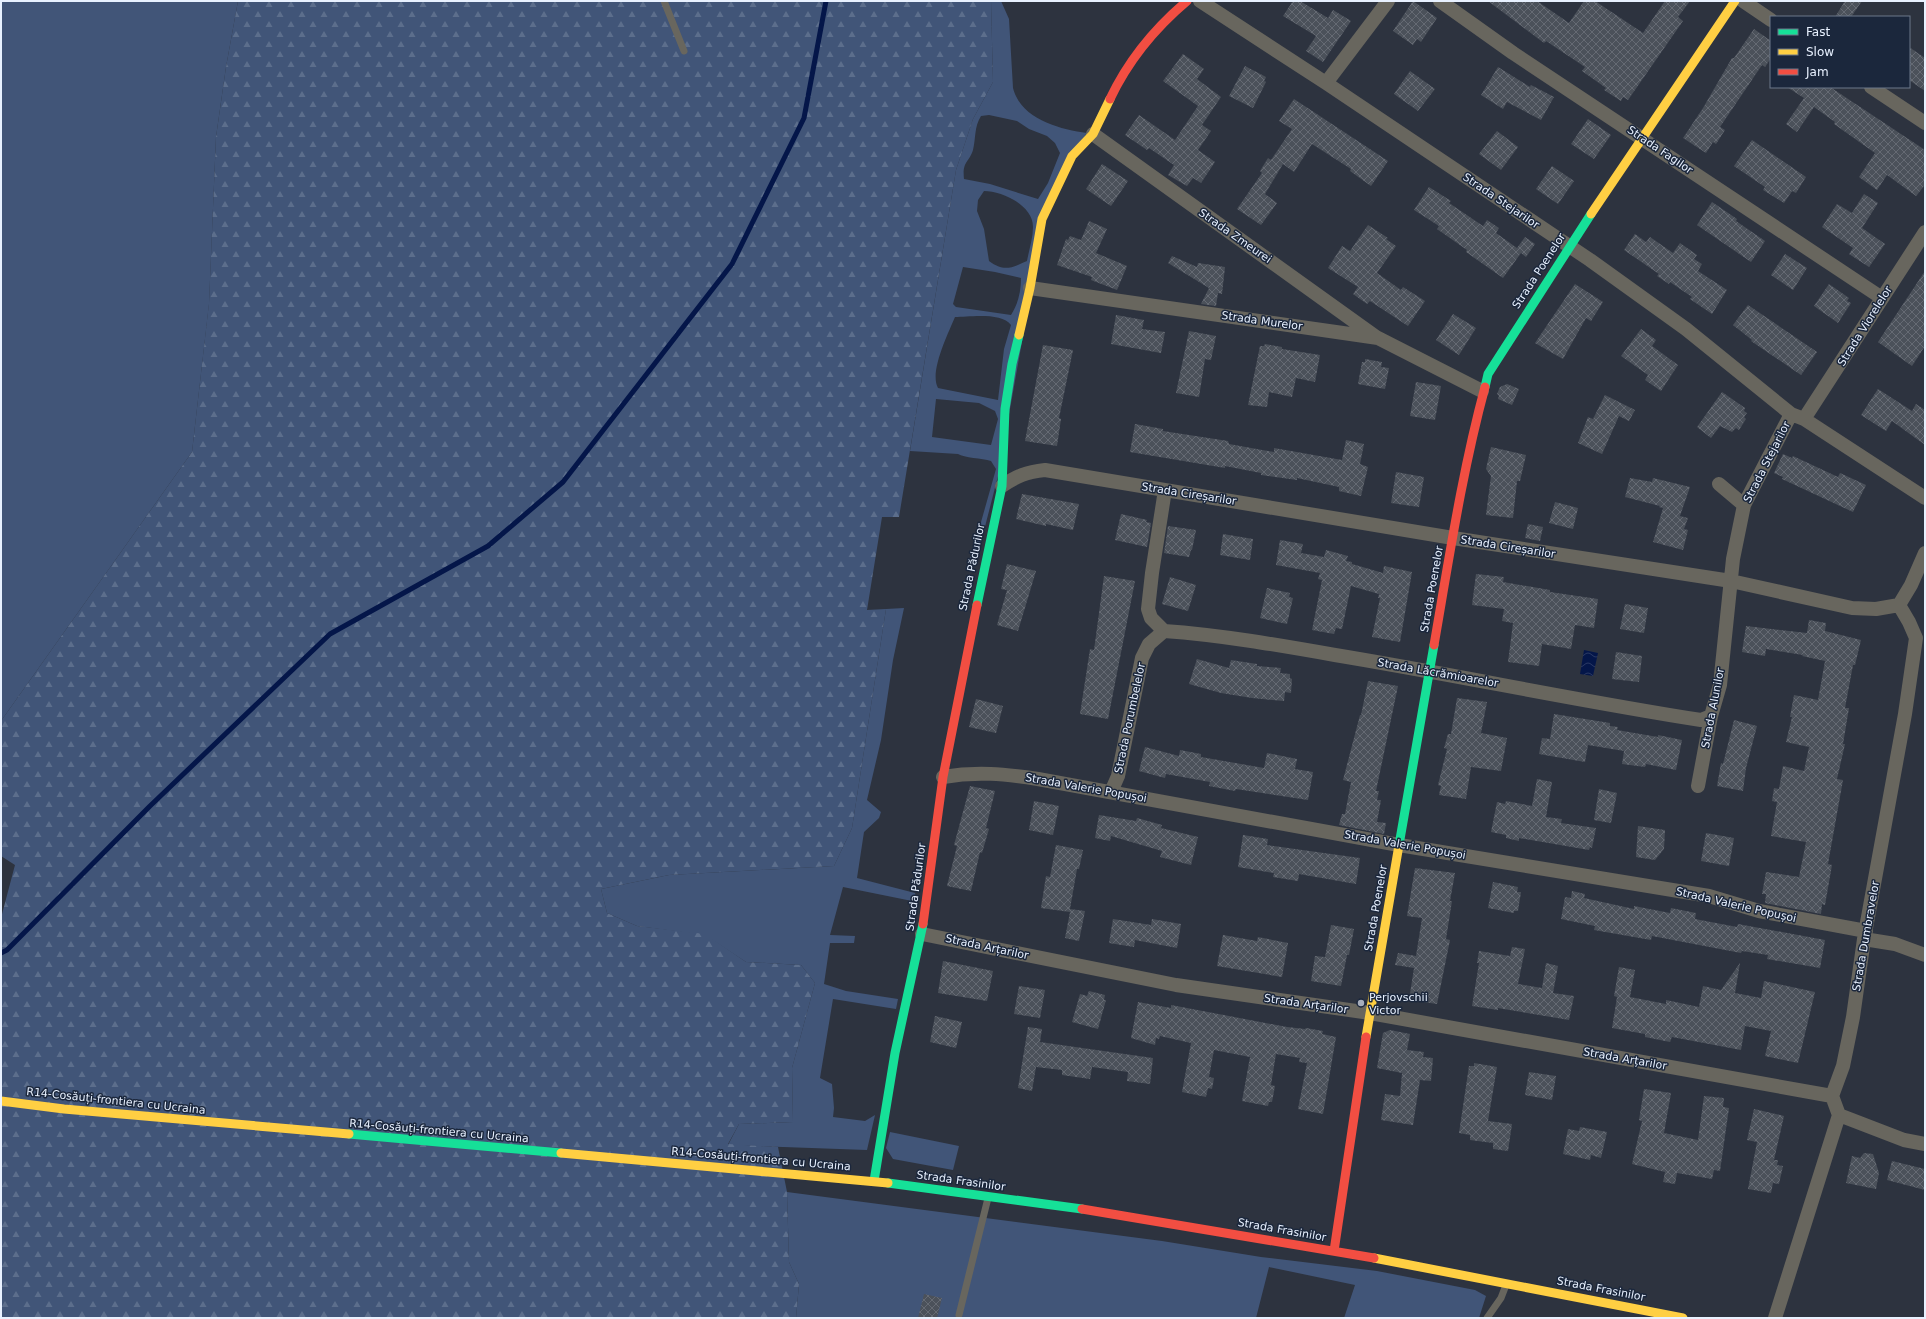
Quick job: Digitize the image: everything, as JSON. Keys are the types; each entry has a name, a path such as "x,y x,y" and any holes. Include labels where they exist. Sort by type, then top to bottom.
{"street":[{"name":"Strada Pădurilor","path":"874,1181 896,1053 922,934 943,777 970,631 1002,486 1002,443 1005,409 1012,364 1030,288 1042,219 1072,156 1092,134 1117,84 1142,46 1173,13 1187,1"},
{"name":"Strada Stejarilor","path":"1200,1 1326,83 1569,246 1686,329 1798,417 1925,498"},
{"path":"1326,83 1388,1"},
{"name":"Strada Fagilor","path":"1440,1 1513,53 1882,298"},
{"name":"Strada Poenelor","path":"1334,1251 1370,1013 1453,538 1482,391 1497,356 1569,246 1735,1"},
{"path":"1743,1 1770,19"},
{"path":"1872,88 1925,123"},
{"name":"Strada Zmeurei","path":"1092,134 1378,338"},
{"name":"Strada Viorelelor","path":"1798,417 1882,298 1925,232"},
{"name":"Strada Murelor","path":"1030,288 1378,338 1482,391"},
{"name":"Strada Stejarilor","path":"1731,581 1732,559 1744,505 1798,417"},
{"name":"Strada Cireșarilor","path":"1002,486 1016,477 1028,472 1045,470 1453,538 1731,581 1852,608 1876,610 1899,605"},
{"path":"1719,484 1744,505"},
{"path":"1164,631 1151,618 1148,609 1165,490"},
{"path":"1899,605 1911,585 1925,553"},
{"name":"Strada Alunilor","path":"1698,786 1711,716 1720,685 1731,581"},
{"name":"Strada Dumbravelor","path":"1832,1096 1843,1066 1865,935 1890,804 1916,638 1899,605"},
{"name":"Strada Lăcrămioarelor","path":"1164,631 1279,645 1430,670 1701,720 1711,716"},
{"name":"Strada Porumbelelor","path":"1111,792 1118,776 1142,658 1149,644 1164,631"},
{"name":"Strada Valerie Popușoi","path":"943,777 964,773 995,773 1111,792 1399,845 1709,896 1759,911 1865,935 1925,955"},
{"name":"Strada Arțarilor","path":"922,934 1176,985 1370,1013 1832,1096"},
{"path":"1775,1318 1840,1115 1832,1096"},
{"name":"R14-Cosăuți-frontiera cu Ucraina","path":"1,1101 64,1109 151,1117 874,1181"},
{"path":"1840,1115 1904,1140 1925,1144"},
{"name":"Strada Frasinilor","path":"874,1181 1110,1213 1418,1265 1682,1318"}],"lane":[{"path":"664,1 684,51"},
{"path":"959,1315 988,1196"},
{"path":"1488,1318 1501,1298 1507,1283"}],"green space":[{"path":"1,1 238,1 226,67 216,137 209,304 192,452 1,721"},
{"path":"238,1 991,1 993,82 973,119 956,170 899,517 882,517 867,610 886,609 852,828 834,866 669,875 601,889 607,913 637,926 705,934 746,962 801,965 815,983 792,1068 793,1122 739,1124 728,1144 778,1147 787,1192 789,1262 799,1284 796,1318 1,1318 1,918 15,865 1,856 1,721 192,452 209,303 216,137 226,67"},
{"path":"991,1 1001,1 1009,19 1013,88 1017,99 1024,108 1042,121 1065,129 1087,133 1048,196 998,476 979,550 969,560 996,469 991,461 987,460 958,454 910,451 956,170 973,119 993,82","holes":["989,115 1017,121 1029,129 1047,136 1055,143 1060,153 1048,183 1038,199 990,184 964,179 965,165 973,150 976,128 981,116","984,191 991,192 1015,201 1028,212 1032,219 1033,227 1032,240 1027,261 1008,268 999,267 989,261 984,229 977,211 978,200","963,267 1021,278 1019,298 1011,315 956,307 953,304","955,317 993,317 1007,321 1011,325 1004,349 998,400 938,388 936,373 940,353","936,399 979,403 995,411 998,419 991,445 932,437"]},
{"path":"904,608 893,660 881,740 867,800 881,812 879,818 864,832 857,878 915,893 917,902 843,887 830,935 855,936 854,943 830,943 824,984 846,991 898,999 896,1009 833,999 820,1078 832,1084 834,1108 833,1117 865,1121 875,1115 867,1150 728,1145 739,1124 793,1122 792,1068 815,983 801,965 746,962 705,935 637,926 607,913 601,889 669,875 834,866 852,828 886,609"},
{"path":"890,1132 959,1146 953,1170 893,1159 886,1148"},
{"path":"787,1192 1162,1241 1261,1257 1377,1271 1475,1290 1486,1296 1479,1318 1344,1318 1355,1285 1269,1267 1256,1318 796,1318 799,1284 789,1262"}],"water":[{"path":"1584,650 1598,653 1593,676 1580,674"}],"building":[{"path":"1293,1 1300,1 1328,18 1333,10 1351,21 1323,62 1306,51 1316,36 1283,16"},
{"path":"1413,1 1437,18 1421,42 1417,39 1413,45 1393,31"},
{"path":"1488,1 1537,1 1569,23 1584,1 1595,1 1643,33 1665,1 1690,1 1678,17 1683,21 1628,100 1623,97 1621,101 1604,90 1606,88 1582,71 1585,67 1546,41 1544,43"},
{"path":"1845,1 1862,1 1852,16 1836,16"},
{"path":"1754,29 1770,40 1770,60 1765,67 1762,65 1720,127 1725,130 1716,144 1713,142 1706,153 1683,138 1703,108 1732,58 1734,58"},
{"path":"1910,48 1925,58 1925,91 1910,81"},
{"path":"1183,54 1204,69 1197,79 1221,97 1202,125 1211,131 1198,150 1215,162 1201,183 1193,178 1187,186 1168,175 1174,165 1149,148 1147,150 1125,135 1139,115 1175,140 1198,106 1163,81"},
{"path":"1245,66 1266,77 1264,81 1266,82 1253,108 1229,96"},
{"path":"1498,67 1530,87 1531,85 1554,97 1541,120 1507,102 1503,109 1481,95"},
{"path":"1410,71 1435,89 1418,111 1394,94"},
{"path":"1789,88 1832,88 1925,150 1925,185 1916,196 1887,175 1877,190 1859,177 1875,153 1834,124 1835,122 1814,107 1797,132 1786,124 1804,98"},
{"path":"1294,99 1388,161 1371,186 1350,171 1351,169 1312,144 1294,172 1283,164 1265,194 1277,203 1261,225 1237,209 1262,173 1260,171 1268,158 1271,160 1292,129 1279,121"},
{"path":"1588,119 1611,135 1594,159 1571,144"},
{"path":"1497,131 1518,147 1501,170 1479,154"},
{"path":"1752,140 1806,177 1796,193 1792,191 1784,203 1763,190 1765,187 1734,166"},
{"path":"1102,164 1128,181 1111,206 1086,189"},
{"path":"1552,166 1574,181 1558,204 1536,189"},
{"path":"1429,187 1451,201 1449,203 1483,226 1487,220 1499,228 1496,233 1517,248 1525,237 1535,244 1526,257 1521,253 1503,278 1437,229 1439,226 1414,210"},
{"path":"1864,194 1878,203 1862,228 1885,244 1869,267 1849,254 1853,248 1822,227 1837,204 1852,213"},
{"path":"1712,202 1765,241 1751,262 1697,225"},
{"path":"1089,221 1107,229 1096,253 1127,266 1117,290 1091,280 1092,277 1057,265 1066,239 1068,240 1070,236 1081,240"},
{"path":"1368,225 1388,238 1386,239 1396,246 1377,273 1401,290 1403,287 1425,301 1408,326 1370,301 1367,304 1353,294 1358,287 1328,268 1342,246 1350,251"},
{"path":"1635,234 1646,242 1650,237 1673,253 1680,243 1697,255 1694,259 1702,264 1698,271 1727,290 1712,314 1690,299 1692,297 1670,282 1669,284 1657,276 1659,274 1624,250"},
{"path":"1785,254 1807,268 1793,290 1771,275"},
{"path":"1172,256 1197,267 1198,263 1225,267 1222,294 1218,293 1216,306 1201,304 1209,288 1168,263"},
{"path":"1925,271 1925,346 1912,366 1878,342"},
{"path":"1575,284 1603,302 1591,321 1586,318 1563,359 1535,343"},
{"path":"1829,284 1849,298 1847,301 1851,303 1838,323 1814,306"},
{"path":"1748,305 1817,352 1801,375 1751,341 1752,340 1733,325"},
{"path":"1453,314 1476,328 1459,355 1436,340"},
{"path":"1116,315 1144,320 1142,329 1165,332 1161,353 1111,344"},
{"path":"1641,329 1656,340 1652,346 1678,365 1661,391 1645,380 1648,375 1621,356"},
{"path":"1189,331 1216,336 1211,360 1205,359 1199,397 1176,393"},
{"path":"1265,344 1282,347 1282,349 1320,355 1315,382 1296,378 1292,397 1269,392 1267,407 1248,405 1260,346 1264,346"},
{"path":"1043,345 1073,350 1059,418 1061,419 1057,446 1025,441"},
{"path":"1365,359 1382,362 1381,367 1389,368 1385,389 1358,384 1362,362 1365,362"},
{"path":"1416,382 1441,386 1435,420 1410,416"},
{"path":"1507,384 1519,389 1512,405 1498,399 1499,396 1497,394 1500,387"},
{"path":"1878,389 1912,411 1916,404 1925,410 1925,445 1892,421 1886,431 1861,415"},
{"path":"1722,392 1745,408 1744,411 1747,413 1744,417 1746,419 1739,430 1736,428 1732,432 1720,426 1711,438 1697,427"},
{"path":"1605,395 1635,410 1629,421 1619,416 1602,454 1578,443 1588,417 1593,419"},
{"path":"1135,424 1163,429 1163,431 1228,441 1229,444 1274,452 1274,448 1342,460 1346,440 1364,444 1360,464 1368,467 1361,496 1339,491 1339,487 1297,478 1297,480 1261,475 1261,473 1225,466 1225,468 1130,452"},
{"path":"1491,447 1526,455 1520,481 1517,481 1513,518 1486,515 1491,476 1486,469"},
{"path":"1783,454 1792,458 1793,456 1838,477 1840,473 1866,485 1853,512 1782,479 1783,477 1774,473"},
{"path":"1396,472 1424,477 1419,507 1391,503"},
{"path":"1630,478 1652,482 1653,478 1690,487 1680,516 1688,518 1684,529 1688,530 1683,550 1653,542 1663,508 1625,497"},
{"path":"1022,494 1079,504 1073,530 1016,519"},
{"path":"1555,502 1578,508 1573,529 1549,523"},
{"path":"1121,514 1147,520 1146,522 1151,523 1147,547 1115,540"},
{"path":"1528,524 1543,527 1540,541 1525,538"},
{"path":"1168,526 1196,530 1189,557 1164,553"},
{"path":"1223,534 1253,539 1250,560 1220,555"},
{"path":"1280,540 1303,544 1301,553 1324,557 1326,550 1348,556 1346,561 1352,562 1352,564 1383,573 1384,566 1412,572 1400,642 1372,637 1380,598 1378,598 1379,594 1351,586 1342,629 1336,628 1334,634 1312,630 1322,580 1318,579 1320,573 1276,565"},
{"path":"1007,564 1036,571 1018,631 997,625 1007,590 1001,589"},
{"path":"1476,574 1504,577 1503,582 1550,590 1550,592 1598,599 1594,628 1575,625 1571,649 1542,644 1539,666 1508,662 1513,623 1502,621 1504,609 1472,605"},
{"path":"1104,576 1135,581 1108,719 1080,714 1090,649 1094,650"},
{"path":"1170,577 1196,585 1188,611 1162,604"},
{"path":"1267,588 1290,593 1289,597 1293,598 1287,624 1260,618"},
{"path":"1625,604 1648,608 1644,633 1620,629"},
{"path":"1809,620 1826,623 1825,631 1861,640 1855,665 1853,665 1845,708 1849,708 1843,744 1845,744 1837,779 1843,780 1828,864 1832,865 1825,905 1822,904 1821,914 1765,903 1766,894 1762,894 1766,872 1799,877 1806,842 1771,836 1777,802 1772,801 1774,788 1779,789 1783,766 1804,771 1809,747 1786,742 1792,717 1790,717 1794,695 1818,700 1825,661 1802,656 1803,655 1766,649 1765,656 1742,652 1746,626 1807,633"},
{"path":"1616,652 1642,656 1639,682 1612,679"},
{"path":"1197,659 1229,668 1231,660 1257,664 1257,666 1281,668 1280,673 1290,674 1290,678 1292,679 1291,693 1285,692 1284,701 1221,693 1189,684"},
{"path":"1368,681 1398,686 1376,791 1379,791 1377,800 1381,800 1377,822 1386,823 1384,834 1339,825 1342,814 1345,814 1351,782 1343,780 1361,715"},
{"path":"1457,698 1487,702 1481,733 1507,738 1501,771 1471,767 1466,799 1439,795 1441,786 1438,785 1447,749 1444,748 1448,734 1451,734"},
{"path":"976,699 1003,706 996,733 969,727"},
{"path":"1554,714 1610,723 1610,726 1618,727 1617,730 1658,737 1658,735 1682,740 1676,770 1646,764 1645,767 1622,764 1624,751 1588,745 1585,762 1539,754 1542,738 1550,739"},
{"path":"1734,720 1757,726 1746,768 1743,791 1717,786 1721,763 1723,764"},
{"path":"1145,747 1179,756 1180,750 1201,754 1201,757 1264,768 1267,753 1297,759 1295,769 1313,772 1308,800 1236,789 1235,791 1209,786 1210,782 1166,774 1165,778 1139,771"},
{"path":"1537,779 1552,782 1546,817 1562,819 1561,823 1596,828 1592,848 1590,847 1589,850 1519,838 1519,841 1506,838 1506,835 1491,832 1497,802 1505,804 1506,801 1532,806"},
{"path":"970,786 995,791 986,828 989,829 982,853 980,852 971,891 947,886 957,846 954,845"},
{"path":"1599,789 1617,793 1611,823 1594,820"},
{"path":"1034,801 1059,806 1053,835 1029,830"},
{"path":"1099,815 1136,821 1137,818 1162,825 1161,828 1198,837 1191,865 1160,857 1162,851 1111,836 1110,841 1095,838"},
{"path":"1638,826 1665,830 1664,849 1655,860 1636,857"},
{"path":"1706,833 1734,838 1729,866 1701,861"},
{"path":"1243,835 1268,839 1267,845 1360,858 1356,884 1299,874 1298,881 1273,877 1274,873 1238,867"},
{"path":"1056,845 1083,850 1079,869 1077,869 1070,909 1085,911 1079,941 1065,938 1070,912 1041,908 1046,876 1050,877"},
{"path":"1415,868 1455,873 1446,939 1450,940 1437,1004 1409,1000 1414,968 1395,965 1398,953 1416,956 1422,918 1407,916"},
{"path":"1493,882 1518,887 1517,892 1521,892 1518,911 1514,911 1514,913 1488,908"},
{"path":"1572,891 1585,894 1584,898 1634,909 1634,906 1670,913 1671,908 1696,913 1695,919 1737,927 1738,924 1825,940 1820,968 1767,959 1768,955 1742,951 1741,953 1652,936 1651,940 1594,930 1595,926 1561,919 1565,897 1571,898"},
{"path":"1113,919 1151,925 1152,919 1181,924 1177,948 1135,940 1134,947 1109,943"},
{"path":"1331,925 1354,929 1341,986 1311,981 1315,956 1325,957"},
{"path":"1223,935 1257,941 1258,937 1288,943 1282,977 1217,966"},
{"path":"1512,947 1525,949 1518,984 1542,988 1546,963 1558,966 1553,993 1574,996 1569,1020 1498,1008 1498,1010 1472,1006 1479,963 1477,963 1479,951 1510,956"},
{"path":"943,961 993,971 987,1001 938,993"},
{"path":"1740,963 1735,993 1761,998 1764,981 1815,992 1798,1063 1765,1056 1771,1031 1745,1026 1741,1050 1672,1037 1670,1042 1645,1037 1645,1034 1612,1028 1617,997 1614,996 1619,967 1635,970 1630,997 1666,1004 1666,1000 1699,1007 1703,986 1721,990"},
{"path":"1019,986 1045,990 1040,1018 1014,1014"},
{"path":"1089,991 1105,995 1104,1000 1106,1000 1098,1029 1072,1022 1080,994 1087,996"},
{"path":"1138,1002 1171,1008 1171,1005 1287,1027 1323,1031 1322,1034 1336,1037 1323,1114 1298,1109 1307,1063 1299,1062 1300,1058 1276,1054 1271,1085 1275,1086 1272,1102 1269,1102 1268,1106 1242,1101 1250,1057 1214,1050 1209,1077 1214,1078 1212,1089 1208,1088 1206,1097 1182,1092 1191,1043 1160,1036 1159,1039 1156,1038 1155,1045 1131,1038"},
{"path":"935,1016 962,1022 956,1048 930,1042"},
{"path":"1028,1027 1042,1029 1040,1042 1153,1058 1150,1084 1127,1081 1128,1072 1092,1067 1090,1079 1062,1075 1062,1070 1036,1067 1032,1091 1018,1088"},
{"path":"1390,1030 1410,1034 1407,1050 1424,1052 1423,1057 1433,1058 1431,1081 1420,1080 1413,1125 1381,1120 1385,1094 1400,1096 1402,1073 1377,1068 1383,1033"},
{"path":"1474,1063 1497,1067 1488,1121 1512,1124 1508,1151 1493,1149 1493,1143 1470,1140 1470,1135 1459,1133 1469,1066 1474,1066"},
{"path":"1529,1072 1556,1076 1552,1100 1525,1095"},
{"path":"1644,1089 1671,1093 1664,1133 1698,1140 1704,1096 1724,1098 1723,1107 1729,1108 1720,1171 1714,1170 1712,1179 1677,1173 1675,1184 1663,1182 1665,1172 1632,1164 1642,1121 1639,1120"},
{"path":"1754,1109 1784,1116 1774,1160 1778,1160 1777,1165 1783,1166 1779,1184 1773,1183 1771,1193 1748,1189 1757,1142 1747,1140"},
{"path":"1580,1127 1607,1132 1601,1158 1591,1155 1590,1160 1563,1154 1568,1129 1579,1131"},
{"path":"1864,1153 1873,1154 1879,1173 1876,1189 1846,1183 1852,1156 1860,1158"},
{"path":"1892,1161 1925,1169 1925,1190 1887,1180"},
{"path":"924,1294 942,1298 937,1318 918,1318"}],"waterway":[{"path":"1,953 7,950 150,806 330,634 488,546 563,482 732,264 804,118 826,1"}],"traffic: fast":[{"path":"1485,387 1488,374 1591,214"},
{"path":"977,605 1002,486 1005,409 1012,364 1019,335"},
{"path":"1399,845 1434,645"},
{"path":"874,1181 895,1053 923,924"},
{"path":"349,1134 561,1153"},
{"path":"888,1183 1082,1209"}],"traffic: slow":[{"path":"1591,214 1735,1"},
{"path":"1019,335 1030,288 1042,219 1072,156 1093,134 1110,99"},
{"path":"1366,1037 1399,845"},
{"path":"1,1101 64,1109 349,1134"},
{"path":"561,1153 888,1183"},
{"path":"1374,1258 1683,1318"}],"traffic: jam":[{"path":"1110,99 1125,71 1143,46 1164,22 1187,1"},
{"path":"1434,645 1469,451 1485,387"},
{"path":"923,924 943,777 977,605"},
{"path":"1334,1251 1366,1037"},
{"path":"1082,1209 1374,1258"}],"place":[{"name":"Perjovschii Victor","path":"1361,1003"}]}
